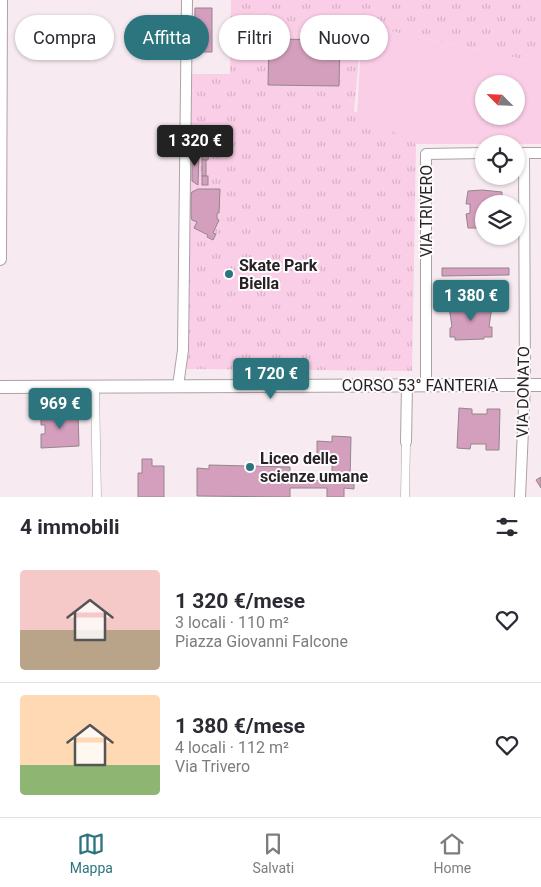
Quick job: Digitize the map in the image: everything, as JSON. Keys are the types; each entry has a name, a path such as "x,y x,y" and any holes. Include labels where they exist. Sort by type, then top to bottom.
{"street":[{"path":"0,259 1,0"},
{"path":"178,386 183,350 187,0"},
{"name":"VIA DONATO","path":"525,153 541,153"},
{"name":"VIA TRIVERO","path":"426,385 426,154 475,154"},
{"name":"VIA DONATO","path":"520,497 525,385 521,185"},
{"path":"405,497 407,385"},
{"name":"CORSO 53° FANTERIA","path":"0,387 541,385"},
{"path":"95,387 97,497"}],"green space":[{"path":"231,0 541,0 541,63 388,31 388,15 300,15 300,60 359,60 354,111 416,144 412,371 187,369 191,74 230,74 230,60 290,60 290,15 231,15"},
{"path":"388,31 541,63 541,144 525,144 525,135 475,135 475,144 416,144 357,116 360,60 388,60"}],"building":[{"path":"195,8 212,8 212,52 209,52 209,15 195,15"},
{"path":"290,39 300,39 300,60 340,60 339,86 268,85 269,60 290,60"},
{"path":"199,151 198,185 192,181 192,154"},
{"path":"202,151 209,151 208,160 202,160"},
{"path":"202,160 206,160 206,176 202,176"},
{"path":"202,176 208,176 208,185 202,185"},
{"path":"198,189 220,189 219,213 217,213 217,219 219,220 213,233 216,234 213,240 207,237 208,235 194,228 197,222 192,220 191,217 191,195 192,192"},
{"path":"468,191 502,192 502,195 475,195 475,228 468,228 466,214 470,213 470,204 466,204"},
{"path":"442,268 509,268 509,275 442,276"},
{"path":"494,289 494,299 445,300 445,290"},
{"path":"467,303 467,306 484,303 484,306 492,306 489,327 492,327 492,337 455,340 455,337 450,337 450,328 452,327 449,306"},
{"path":"459,408 472,409 472,414 487,414 487,409 500,409 499,450 486,450 486,444 471,444 470,449 457,448"},
{"path":"41,411 78,413 79,446 41,448 41,434 45,434 45,425 41,425"},
{"name":"Liceo delle scienze umane","path":"332,436 351,437 350,480 354,480 354,489 344,488 344,497 327,497 327,488 290,488 290,497 197,496 197,468 209,469 209,465 290,467 290,480 332,481 332,461 324,461 324,454 317,454 317,441 332,442"},
{"path":"142,459 152,459 152,466 164,466 164,497 138,497 138,473 142,473"},
{"path":"541,477 541,488 536,480"}],"place":[{"name":"Skate Park Biella","path":"229,274"},
{"name":"Liceo delle scienze umane","path":"250,467"}]}
